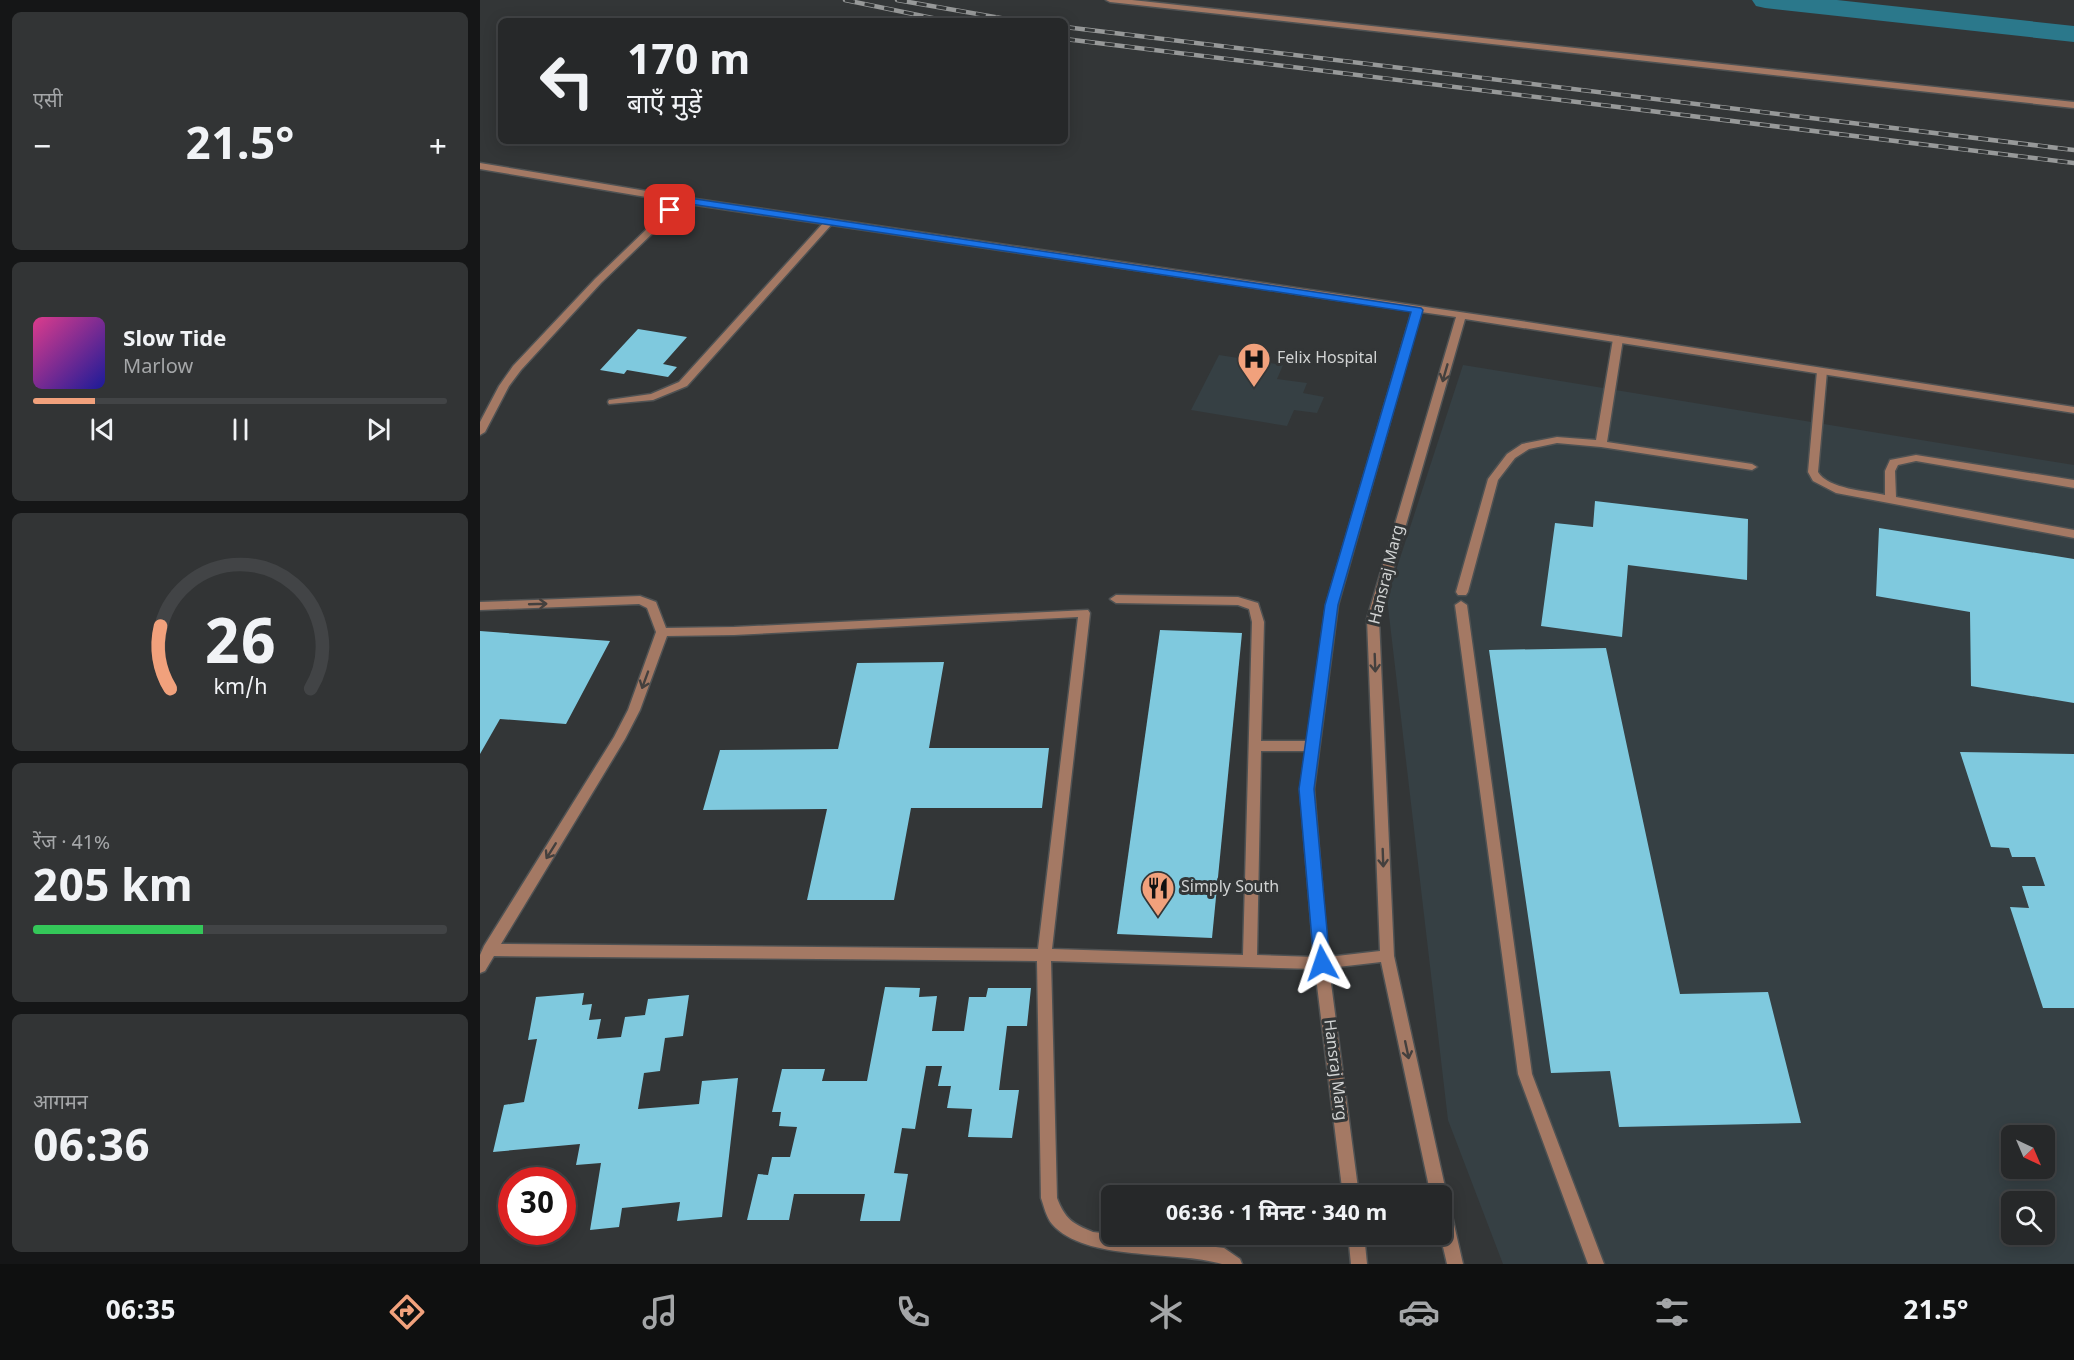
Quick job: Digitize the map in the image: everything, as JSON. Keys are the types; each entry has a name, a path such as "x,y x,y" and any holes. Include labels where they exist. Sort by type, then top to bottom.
{"street":[{"path":"1110,0 2074,105"},
{"path":"480,166 682,200 1618,339 2074,410"},
{"path":"480,432 504,386 517,369 598,281 682,200"},
{"path":"613,402 652,398 682,384 830,222"},
{"name":"Hansraj Marg","path":"1350,1185 1322,963 1307,789 1332,605 1417,310"},
{"name":"Hansraj Marg","path":"1437,1185 1387,956 1373,619 1461,317"},
{"path":"1601,444 1618,339"},
{"path":"1822,371 1813,472 1818,479 1836,489 2074,534"},
{"path":"1596,1264 1525,1074 1461,598 1493,479 1502,466 1526,446 1542,441 1601,444 1752,467"},
{"path":"1891,500 1890,471 1894,462 1917,458 2074,484"},
{"path":"1116,599 1238,601 1254,606 1258,622 1250,961"},
{"path":"480,606 640,600 652,605 662,632 634,710 620,739 480,967"},
{"path":"662,632 1084,613 1044,955 1049,1198 1056,1217 1071,1231 1093,1239 1224,1256 1234,1264"},
{"path":"1255,746 1312,746"},
{"path":"489,950 1044,955 1322,963 1387,956"},
{"path":"1357,1245 1359,1264"},
{"path":"1451,1245 1455,1264"}],"shaded area":[{"name":"Felix Hospital","path":"1219,355 1283,365 1277,379 1307,383 1303,393 1324,397 1317,413 1294,410 1287,426 1191,410"},
{"path":"1463,365 2074,465 2074,1264 1503,1264 1448,1120 1387,598"}],"building":[{"path":"638,329 687,337 663,364 677,367 668,377 627,370 624,374 600,370"},
{"path":"1595,501 1748,519 1747,580 1628,565 1622,637 1541,626 1555,523 1593,527"},
{"path":"1879,528 2074,559 2074,703 1971,686 1970,612 1876,596"},
{"path":"1160,630 1242,633 1212,938 1117,934"},
{"path":"480,631 610,641 566,724 500,719 480,754"},
{"path":"1606,648 1680,994 1768,992 1801,1123 1619,1127 1610,1071 1551,1073 1489,650"},
{"path":"944,662 929,748 1049,748 1042,808 911,808 894,900 807,900 827,809 703,810 720,750 838,749 857,663"},
{"path":"1960,752 2074,754 2074,1008 2043,1008 2010,907 2029,908 2022,886 2045,886 2035,857 2012,857 2009,848 1991,847"},
{"path":"885,987 920,988 919,997 937,996 932,1031 964,1031 969,997 986,997 988,988 1031,988 1027,1026 1007,1026 999,1090 1019,1090 1012,1138 968,1137 972,1109 947,1108 951,1086 938,1086 942,1066 926,1066 915,1129 902,1128 894,1173 908,1174 900,1221 860,1221 865,1194 794,1194 789,1220 747,1220 758,1174 768,1175 772,1157 790,1157 797,1127 779,1126 781,1112 772,1112 782,1069 825,1069 822,1081 867,1081"},
{"path":"584,993 582,1005 592,1004 589,1020 601,1019 597,1039 621,1037 625,1017 645,1015 648,999 689,995 683,1036 665,1038 660,1071 644,1073 638,1109 699,1104 702,1081 738,1078 722,1217 677,1221 680,1202 622,1208 619,1227 590,1230 601,1163 576,1165 580,1144 493,1152 504,1105 524,1102 537,1039 528,1040 536,997"}],"waterway":[{"path":"1765,0 2074,34"}],"railway":[{"path":"845,0 932,18"},
{"path":"897,0 1001,18"},
{"path":"1068,27 2074,150"},
{"path":"1068,39 2074,163"}],"place":[{"name":"Felix Hospital","path":"1254,388"},
{"name":"Simply South","path":"1158,917"}],"route":[{"path":"670,210 682,200 1417,310 1332,605 1307,789 1322,963"}]}
